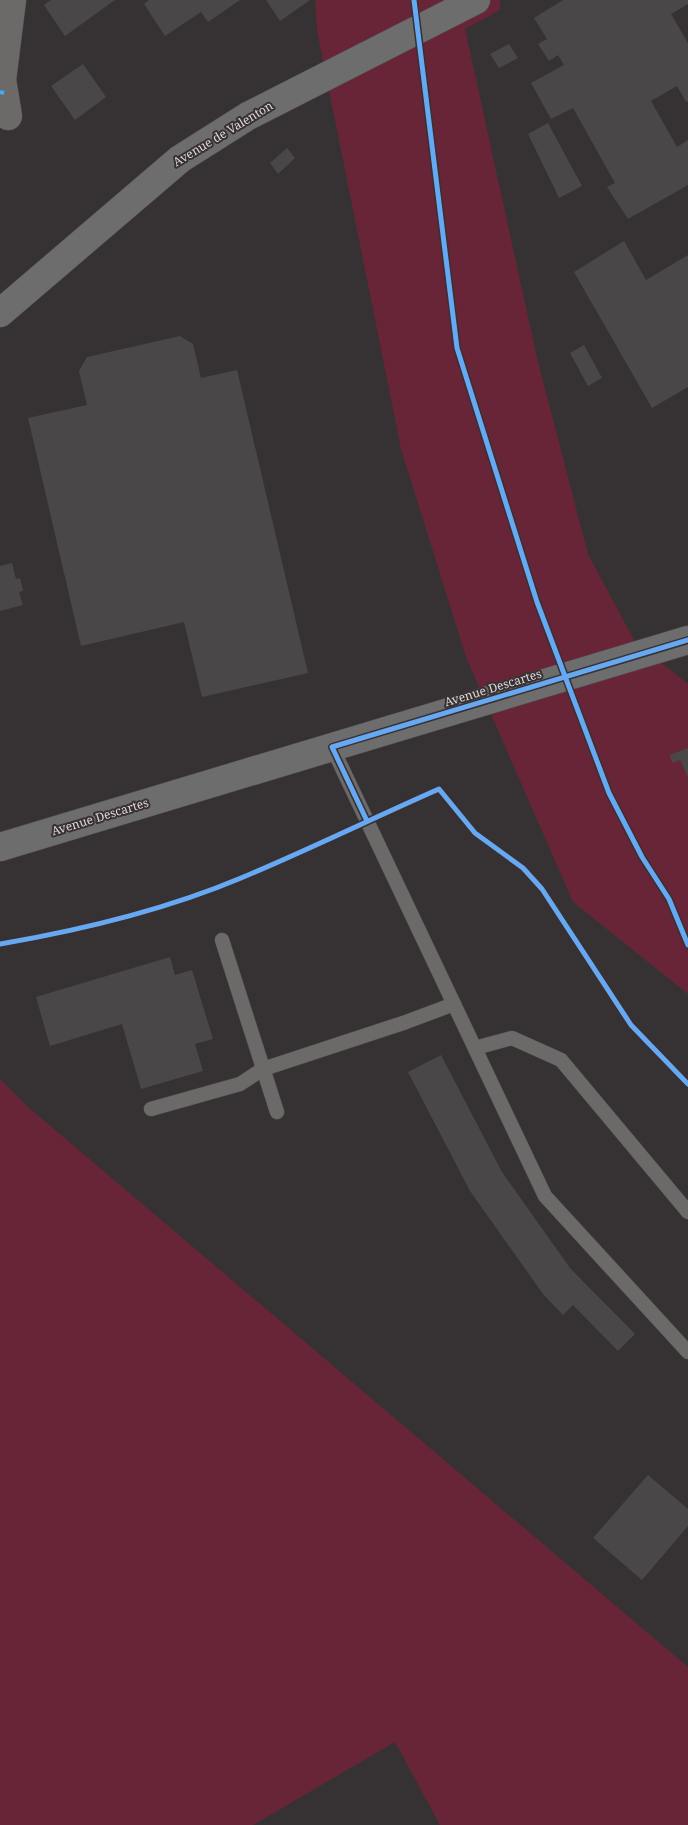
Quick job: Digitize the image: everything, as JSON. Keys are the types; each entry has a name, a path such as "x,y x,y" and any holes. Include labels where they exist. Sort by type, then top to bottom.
{"main road":[{"name":"Avenue de Valenton","path":"0,313 180,159 248,116 476,0"},
{"name":"Avenue Descartes","path":"0,847 688,640"}],"street":[{"path":"8,116 2,80 12,0"}],"lane":[{"path":"332,747 544,1196 688,1352"},
{"path":"222,940 277,1112"},
{"path":"151,1109 240,1084 263,1069 406,1022 454,1004"},
{"path":"475,1048 512,1038 561,1060 688,1212"}],"shaded area":[{"path":"315,0 500,0 500,10 465,29 537,358 588,554 635,642 688,684 688,994 573,902 466,657 401,449 317,30"},
{"path":"0,1079 28,1107 688,1667 688,1825 440,1825 395,1742 253,1825 0,1825"}],"building":[{"path":"51,0 115,0 65,36 44,5"},
{"path":"149,0 240,0 208,22 201,12 165,36 144,4"},
{"path":"266,0 310,0 280,21"},
{"path":"563,0 688,0 688,4 671,14 688,43 688,101 686,102 677,86 651,101 677,147 688,140 688,185 628,219 607,187 615,183 573,108 551,119 531,83 564,65 558,55 549,61 538,44 547,39 534,18"},
{"path":"509,44 518,58 499,68 490,54"},
{"path":"83,64 106,97 75,120 51,86"},
{"path":"548,123 582,186 559,198 528,134"},
{"path":"287,148 295,158 278,174 270,163"},
{"path":"624,241 646,280 688,255 688,387 652,408 574,272"},
{"path":"180,336 193,344 201,378 237,370 308,673 202,697 184,622 81,646 28,418 87,405 79,371 87,357"},
{"path":"584,345 602,378 588,386 570,353"},
{"path":"12,563 16,579 20,578 23,591 19,592 23,605 0,611 0,566"},
{"path":"688,748 688,777 680,760 672,763 670,755"},
{"path":"170,957 175,975 192,970 213,1039 195,1044 203,1071 141,1089 122,1024 50,1046 36,997"},
{"path":"441,1055 502,1172 570,1268 635,1334 618,1351 573,1305 563,1315 543,1294 470,1191 408,1072"},
{"path":"648,1475 688,1509 688,1526 642,1580 593,1538"}],"marked path":[{"path":"0,92 4,93"}],"cycle path":[{"path":"414,0 457,348 537,602 609,793 642,857 669,899 688,945"},
{"path":"367,821 332,747 688,640"},
{"path":"0,944 123,918 183,900 266,867 439,789 475,833 523,868 542,889 631,1025 688,1084"}]}
